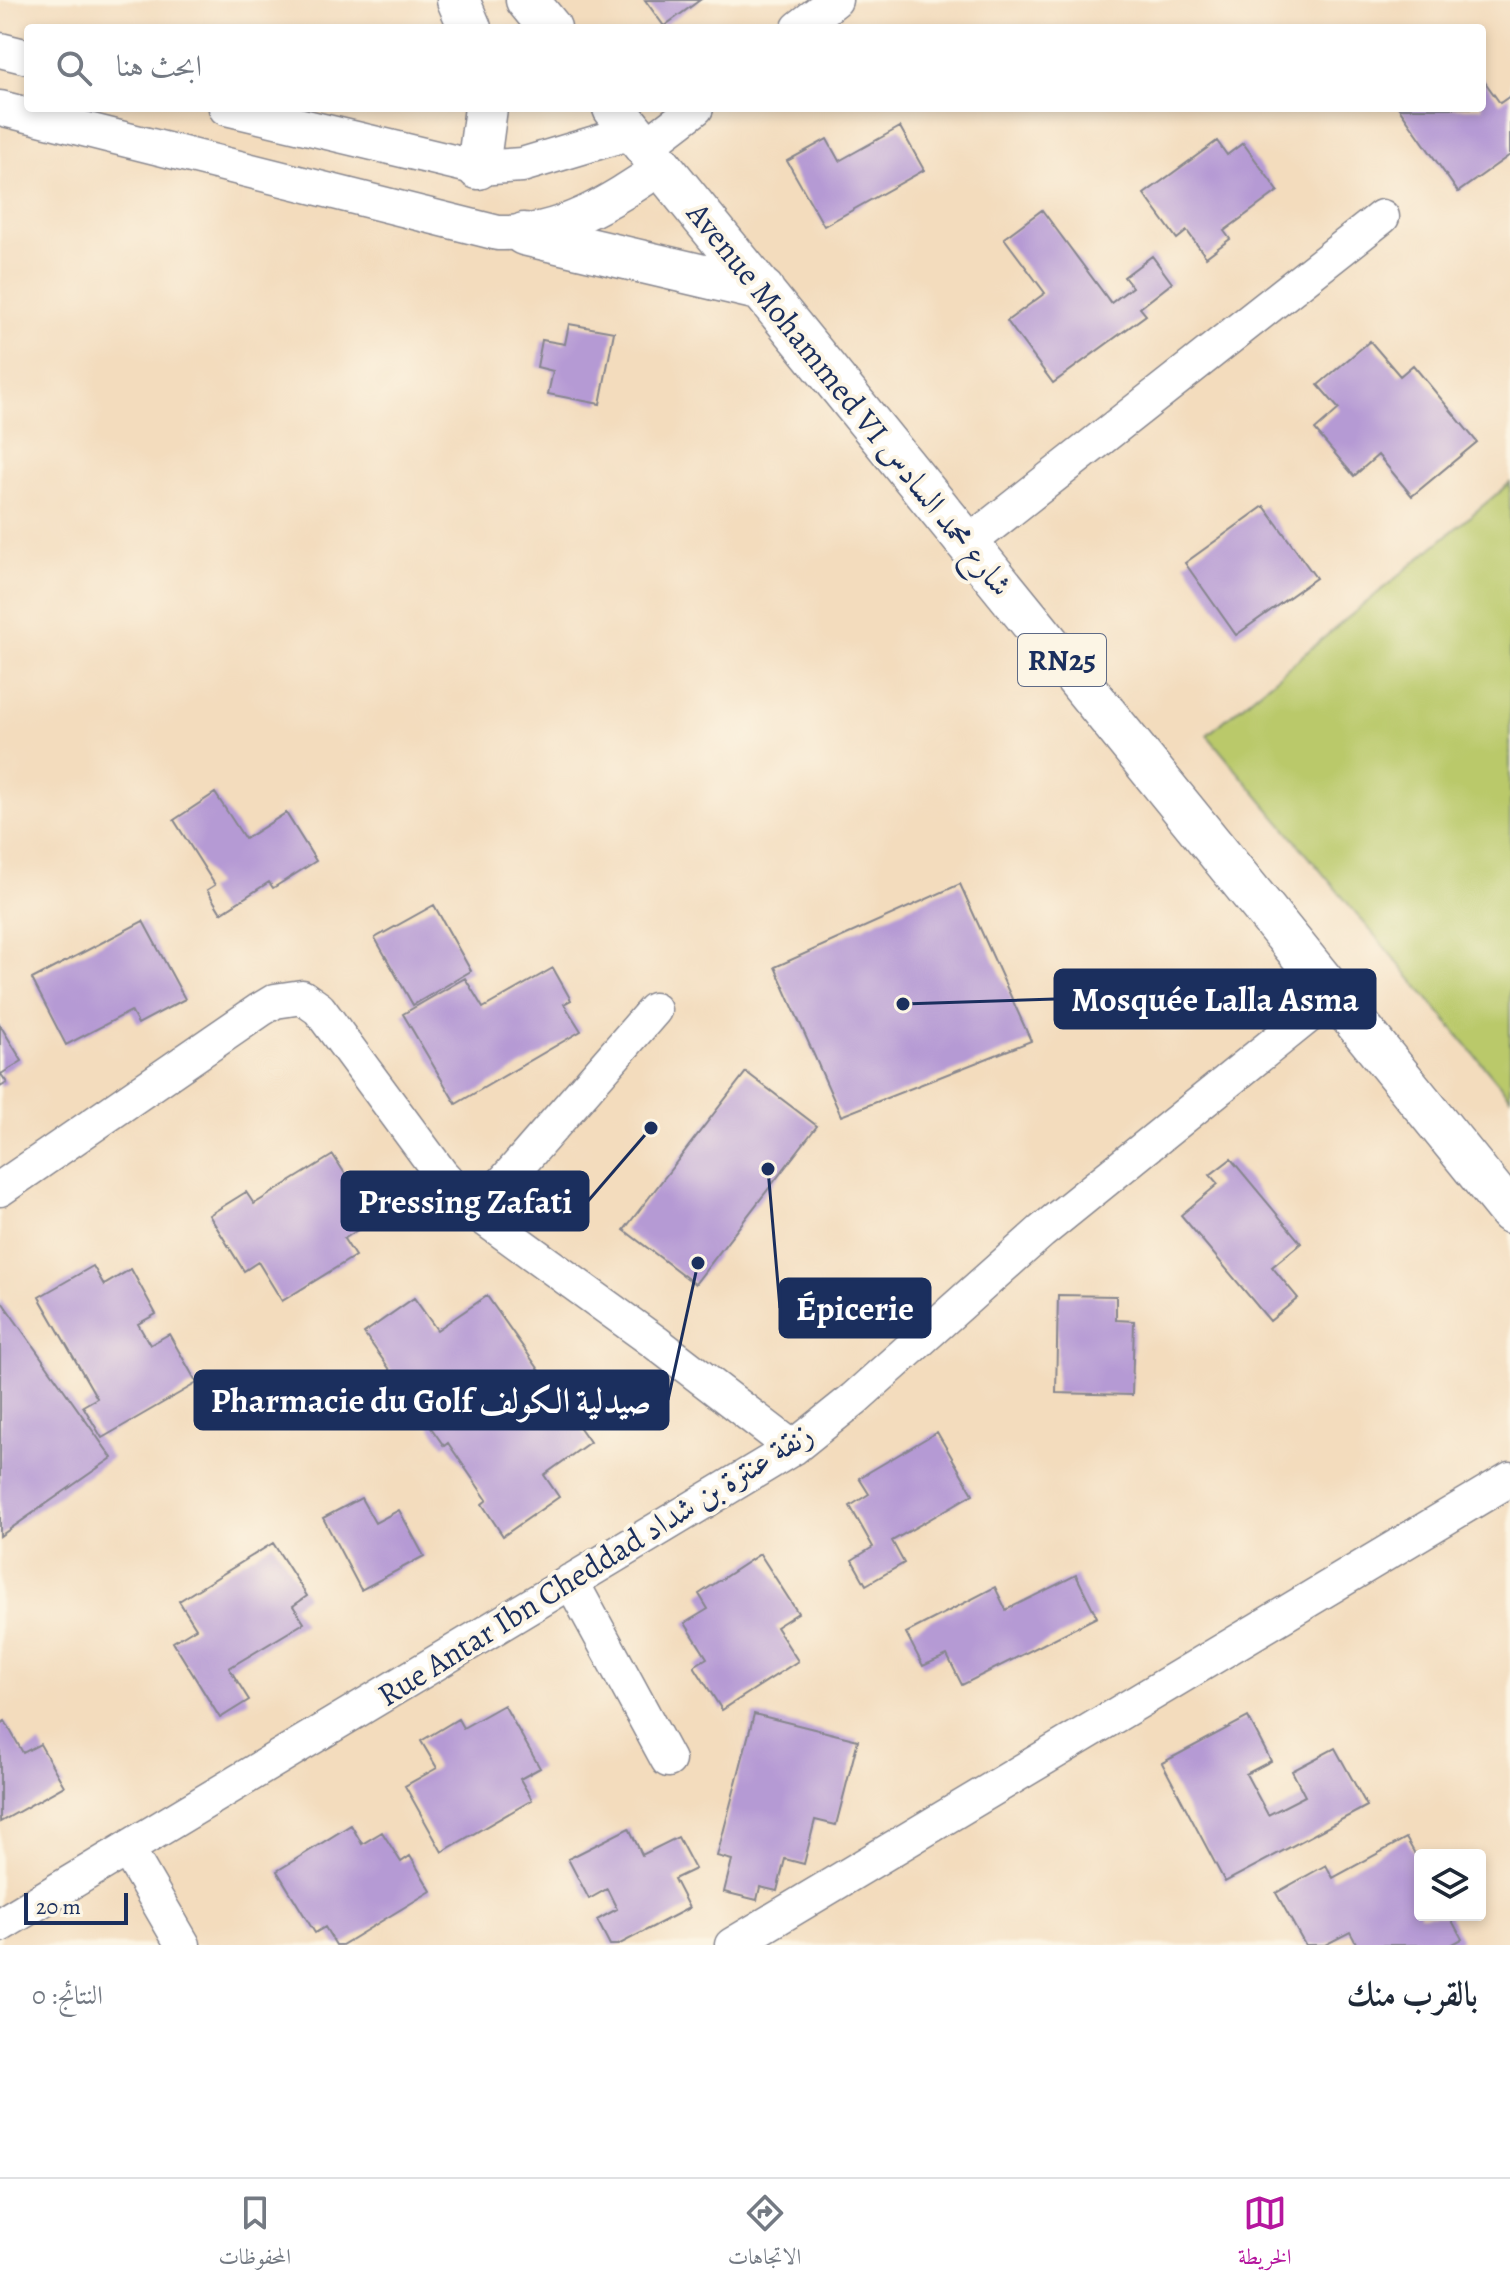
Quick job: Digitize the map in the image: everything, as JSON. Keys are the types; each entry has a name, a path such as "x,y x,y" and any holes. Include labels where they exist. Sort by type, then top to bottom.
{"main road":[{"path":"458,0 468,24"},
{"path":"527,0 547,24"},
{"path":"478,168 485,112"},
{"name":"Avenue Mohammed VI شارع محمد السادس","path":"638,138 1510,1212"},
{"path":"524,234 763,290"}],"street":[{"path":"804,24 835,0"},
{"path":"0,50 24,56"},
{"path":"0,108 471,229 524,234 598,208 638,138"},
{"path":"243,112 478,168 522,165 638,138 688,112"},
{"path":"967,544 1382,217"},
{"name":"Rue Antar Ibn Cheddad زنقة عنترة بن شداد","path":"0,1925 793,1448 854,1399 1041,1232 1334,995"},
{"path":"0,1189 260,1010 275,1001 302,997 319,1009 441,1174 477,1213 655,1342 793,1448"},
{"path":"477,1213 654,1010"},
{"path":"732,1945 1510,1479"},
{"path":"571,1581 668,1760"},
{"path":"128,1850 183,1945"}],"green space":[{"path":"1510,483 1510,1097 1207,735"}],"building":[{"path":"645,0 700,0 667,24 663,24"},
{"path":"1486,84 1500,103 1510,96 1510,155 1458,192 1402,112 1486,112"},
{"path":"900,127 924,170 824,226 787,161 827,139 839,161"},
{"path":"1217,141 1227,155 1243,143 1278,191 1224,231 1230,239 1206,257 1187,231 1177,239 1144,194"},
{"path":"1042,210 1111,303 1132,287 1124,277 1152,256 1172,283 1140,308 1146,315 1053,383 1007,321 1045,293 1004,238"},
{"path":"569,324 614,332 600,404 548,394 553,371 537,367 542,340 565,344"},
{"path":"1370,341 1400,376 1413,365 1477,442 1412,496 1378,455 1354,476 1315,430 1339,409 1318,385"},
{"path":"1264,506 1316,578 1236,635 1185,563"},
{"path":"215,793 245,839 286,813 316,861 273,888 269,882 221,913 207,890 215,885 174,820"},
{"path":"960,884 1031,1041 841,1116 775,967"},
{"path":"434,905 471,971 413,1005 375,938"},
{"path":"143,921 185,999 138,1024 131,1011 66,1045 32,979"},
{"path":"553,968 571,1000 564,1004 581,1031 456,1104 403,1014 465,978 483,1008"},
{"path":"0,1025 22,1061 1,1074 7,1083 0,1087"},
{"path":"746,1072 817,1126 695,1284 624,1230"},
{"path":"333,1155 374,1219 344,1239 355,1256 282,1301 258,1262 244,1271 209,1215 246,1192 254,1204"},
{"path":"1231,1159 1301,1243 1272,1267 1298,1298 1270,1321 1181,1215 1218,1184 1210,1175"},
{"path":"93,1266 104,1285 131,1269 156,1314 138,1324 150,1345 169,1334 197,1383 102,1438 83,1406 97,1398 39,1297"},
{"path":"1058,1295 1116,1296 1116,1320 1134,1321 1132,1395 1056,1393"},
{"path":"487,1296 590,1442 544,1475 559,1497 503,1536 482,1504 487,1500 448,1443 444,1446 364,1333 414,1298 437,1330"},
{"path":"0,1299 112,1458 0,1536"},
{"path":"937,1432 973,1494 892,1541 904,1563 866,1585 852,1560 873,1547 850,1506 869,1494 859,1478"},
{"path":"361,1498 375,1523 399,1510 424,1556 361,1590 323,1518"},
{"path":"273,1543 307,1596 293,1606 304,1623 229,1668 249,1700 220,1718 173,1642 196,1628 179,1601"},
{"path":"760,1554 798,1613 776,1627 798,1661 722,1710 694,1666 707,1658 685,1623 708,1609 699,1594"},
{"path":"1076,1575 1097,1617 962,1685 947,1655 923,1666 906,1633 995,1587 1006,1610"},
{"path":"504,1705 540,1768 520,1779 532,1800 442,1852 405,1786 437,1768 421,1741 458,1719 463,1728"},
{"path":"754,1714 858,1740 836,1825 815,1820 804,1864 785,1859 777,1891 760,1887 757,1900 724,1892 732,1860 717,1856"},
{"path":"1248,1717 1271,1761 1246,1774 1268,1815 1305,1796 1292,1771 1335,1748 1367,1806 1225,1882 1162,1763"},
{"path":"5,1721 23,1753 40,1744 64,1786 0,1822 0,1724"},
{"path":"351,1825 362,1844 382,1832 401,1862 410,1856 431,1891 342,1945 336,1945 325,1927 315,1933 277,1871"},
{"path":"629,1828 642,1855 678,1837 695,1869 674,1879 689,1908 618,1945 610,1945 597,1920 617,1909 607,1889 589,1899 568,1859"},
{"path":"1406,1838 1414,1852 1414,1921 1452,1921 1462,1939 1451,1945 1357,1945 1350,1932 1325,1945 1305,1945 1276,1893 1326,1865 1333,1878"}],"place":[{"name":"Mosquée Lalla Asma","path":"903,1004"},
{"name":"Pressing Zafati","path":"651,1128"},
{"name":"Épicerie","path":"768,1169"},
{"name":"Pharmacie du Golf صيدلية الكولف","path":"698,1263"}]}
